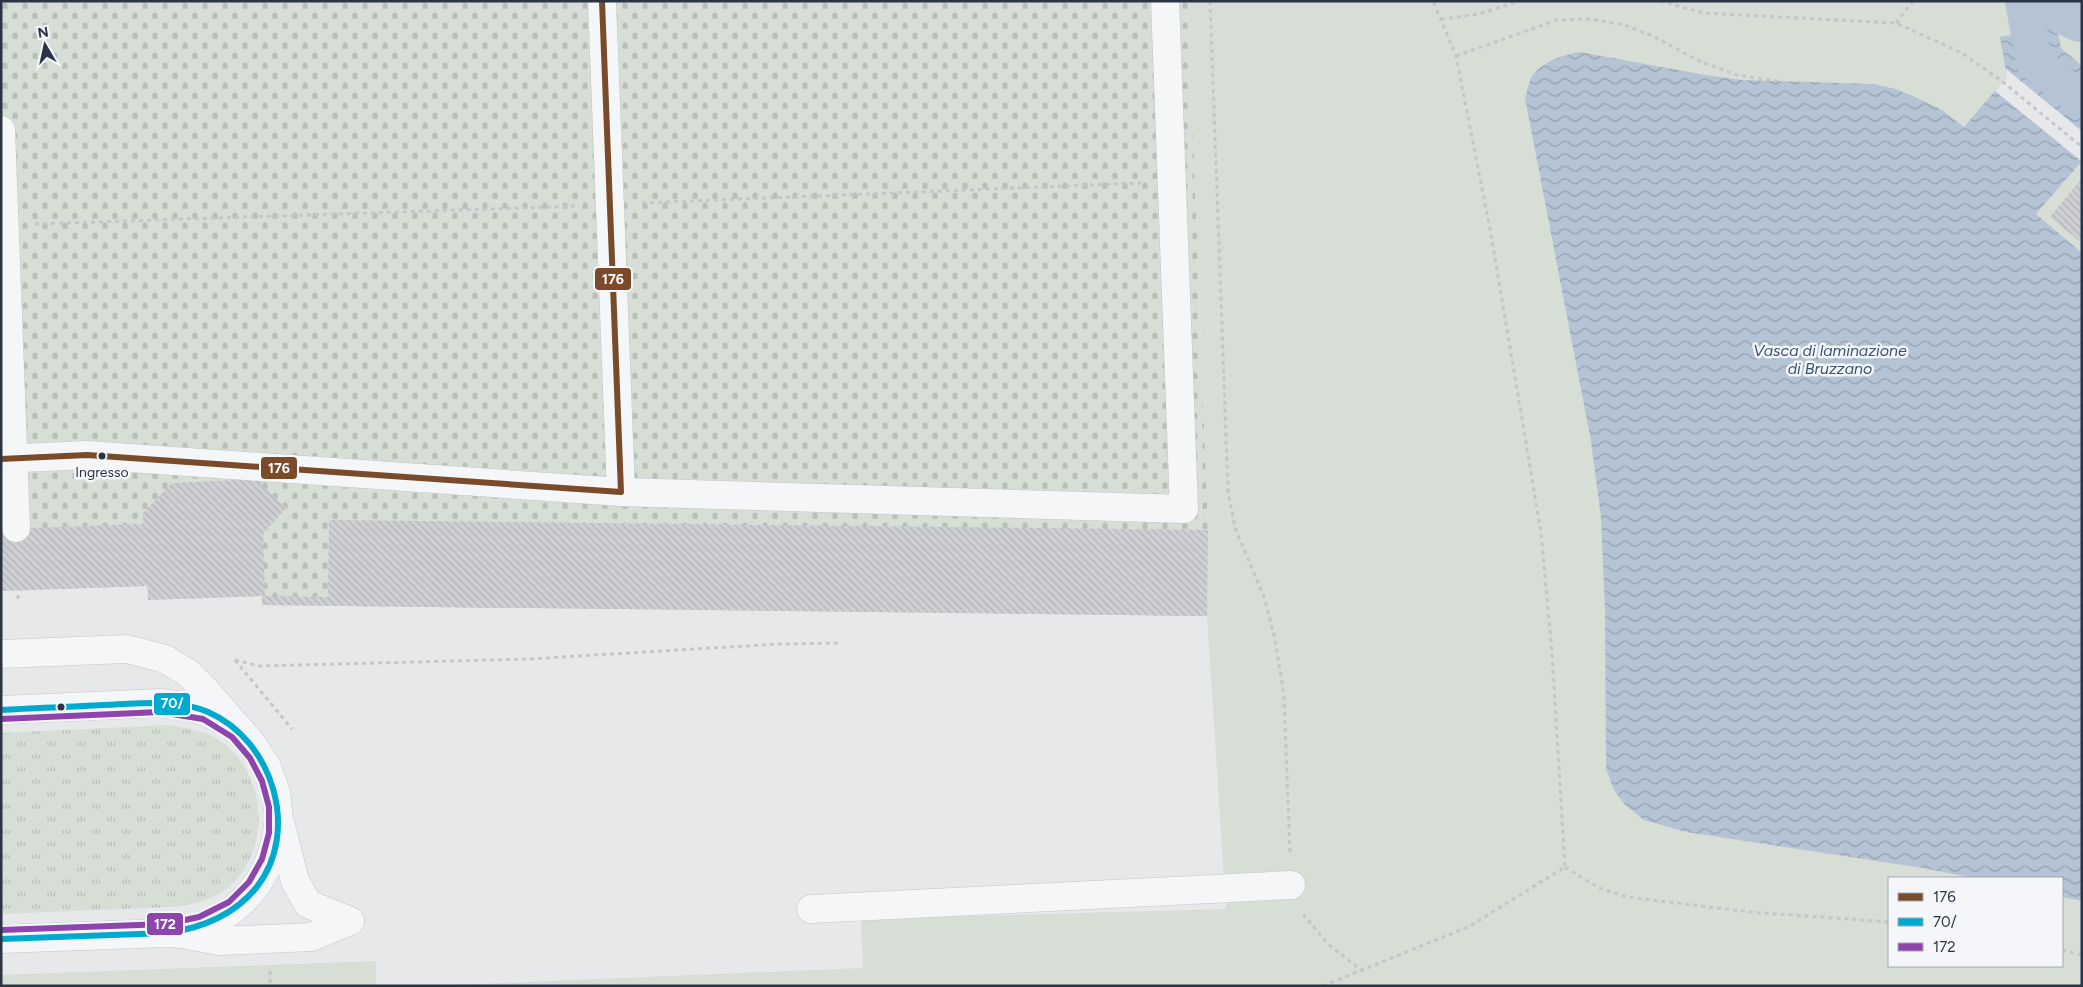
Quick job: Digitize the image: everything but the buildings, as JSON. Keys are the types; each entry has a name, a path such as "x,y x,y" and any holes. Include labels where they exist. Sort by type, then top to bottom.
{"street":[{"path":"602,1 621,492"},
{"path":"8,458 88,454 621,492 1184,509 1164,1"},
{"path":"1,130 8,458 16,528"},
{"path":"1,654 127,649 165,659 188,673 253,745 267,767 276,792 279,818 295,881 308,904 350,921 311,937 219,941 166,933"},
{"path":"1,710 160,703 186,705 212,713 234,727 253,745"},
{"path":"1,939 166,933 190,930 212,922 234,909 253,890 268,868 276,844 279,818"},
{"path":"811,909 1291,885"}],"path":[{"path":"1210,1 1228,491 1236,528 1264,597 1275,639 1284,696 1291,885 1304,916 1328,944 1362,971"},
{"path":"1433,1 1456,56 1492,238 1541,532 1552,653 1564,867"},
{"path":"1441,18 1479,14 1520,1"},
{"path":"1660,1 1703,13 1896,23 1962,53 2003,82 2082,146"},
{"path":"1896,23 1913,1"},
{"path":"1456,56 1557,20 1589,19 1625,25 1655,37 1699,61 1737,75 1778,81"},
{"path":"18,591 18,598"},
{"path":"292,730 235,660 260,666 529,659 768,645 842,643"},
{"path":"1564,867 1599,888 1628,897 1750,912 1888,922"},
{"path":"1323,986 1470,926 1564,867"},
{"path":"2063,950 2082,955"}],"green space":[{"path":"1,1 1188,1 1208,530 1207,616 262,605 262,596 148,600 147,586 1,591"},
{"path":"1188,1 2082,1 2082,986 429,986 863,968 861,919 1226,909 1207,616 1208,530"},
{"path":"168,725 199,731 216,738 233,752 245,768 254,787 258,808 258,828 254,849 245,868 232,884 212,898 172,907 1,914 1,733"},
{"path":"376,961 376,986 1,986 1,975"}],"water":[{"name":"Vasca di laminazione di Bruzzano","path":"2057,27 2061,48 2082,66 2082,161 2036,214 2082,253 2082,901 2063,897 2063,877 1968,877 1923,868 1686,832 1644,820 1625,805 1614,790 1606,769 1605,609 1601,518 1591,441 1525,98 1529,83 1535,72 1552,60 1580,52 1742,80 1873,84 1896,89 1919,99 1942,110 1964,127 2007,77 2000,37"}],"pier":[{"path":"2006,69 2082,131 2081,161 1995,91 2007,77"}],"waterway":[{"path":"2023,1 2034,62 2082,101"},
{"path":"2061,1 2082,11"}],"transit line":[{"name":"176","path":"1,459 87,455 621,492 602,1"},
{"name":"70/","path":"1,710 170,703 208,712 231,725 249,743 264,765 273,789 278,815 277,841 270,866 247,898 216,919 192,928 167,933 1,939"},
{"name":"172","path":"1,719 160,712 203,719 232,737 250,758 262,781 269,807 269,833 262,859 249,882 229,902 199,917 166,924 1,930"}],"place":[{"name":"Ingresso","path":"102,456"}]}
